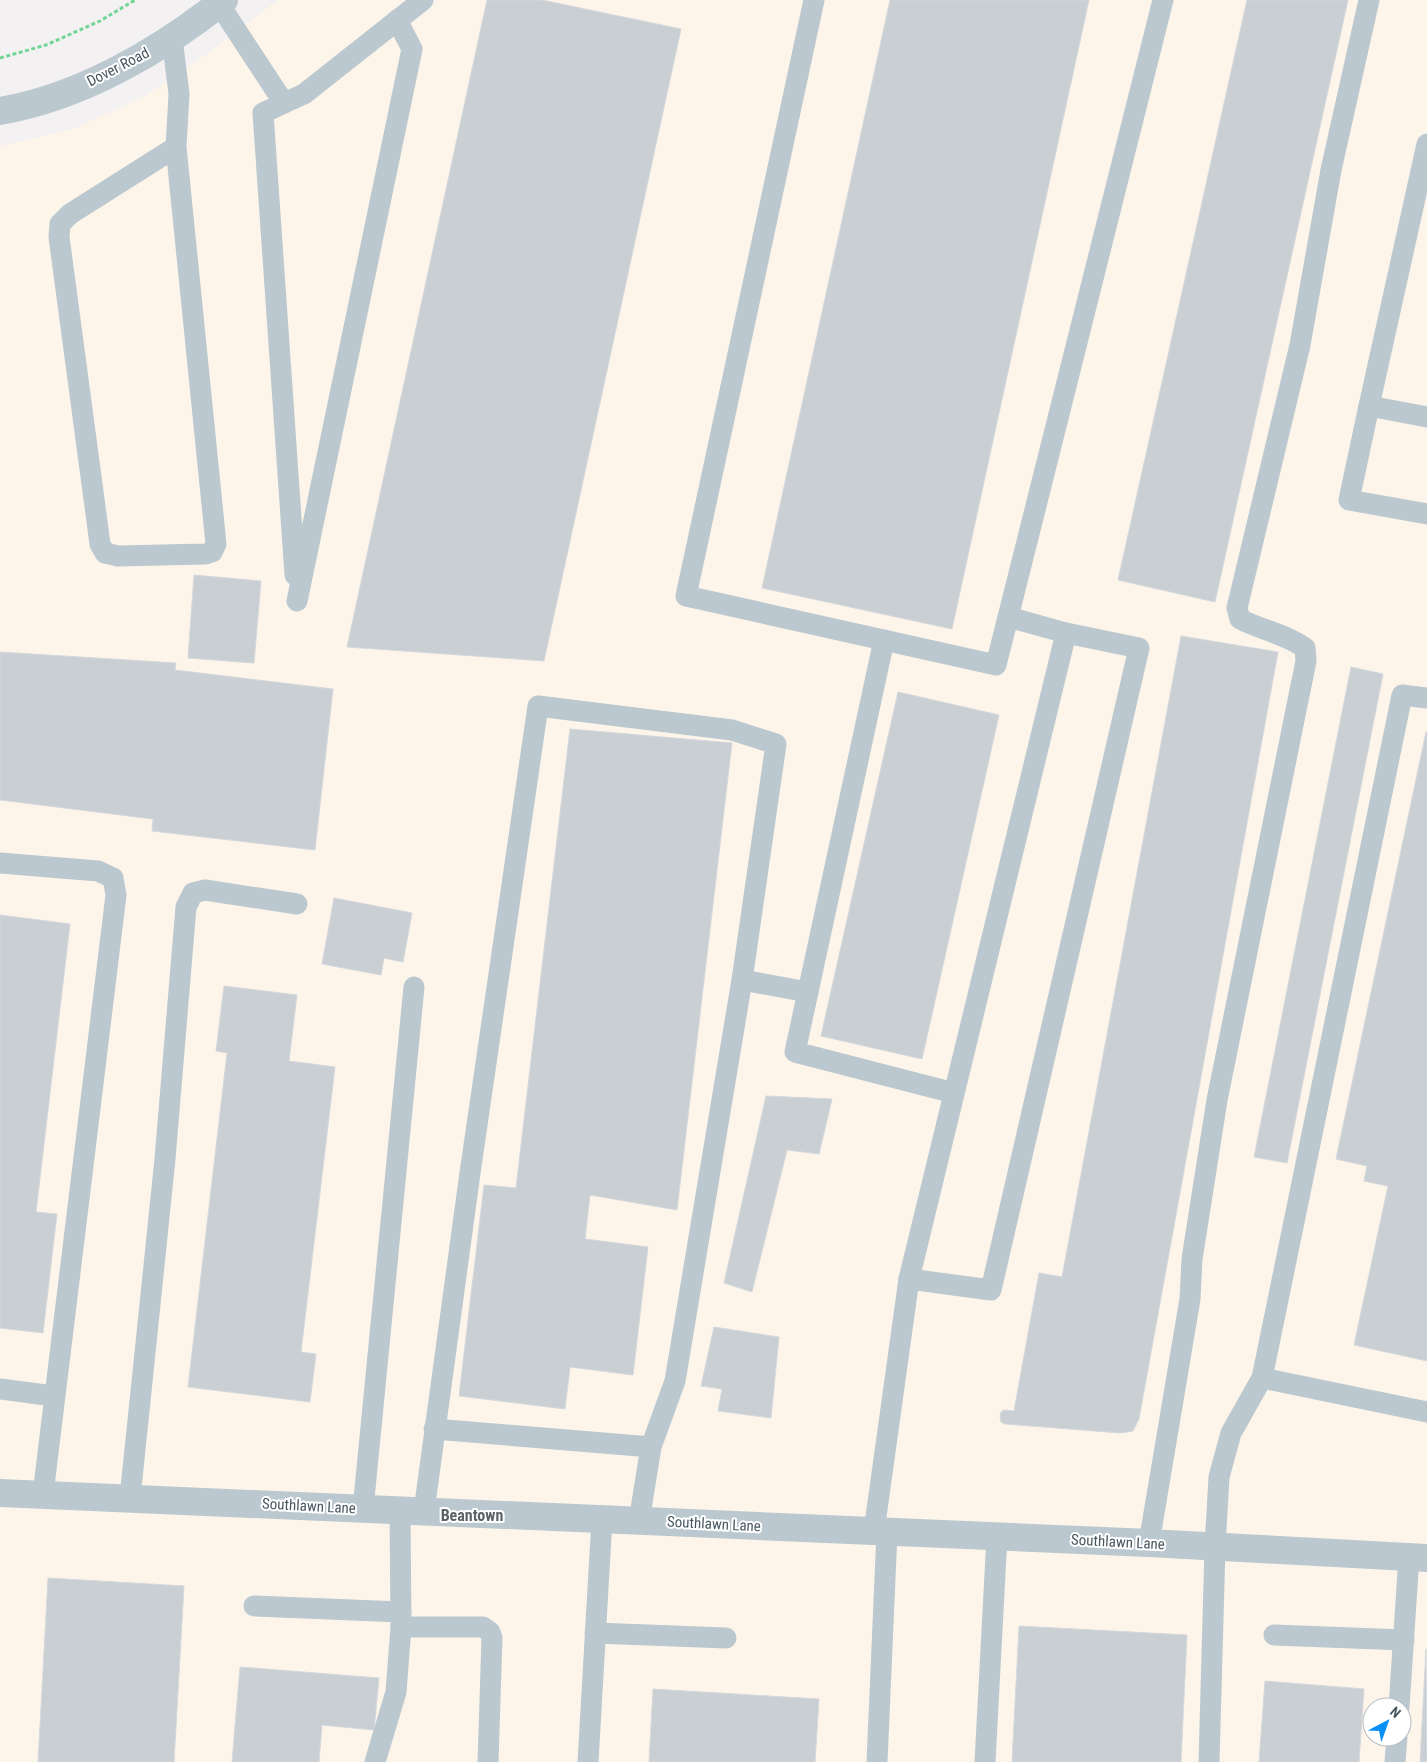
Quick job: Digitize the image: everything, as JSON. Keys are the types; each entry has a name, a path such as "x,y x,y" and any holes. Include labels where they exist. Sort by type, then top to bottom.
{"street":[{"name":"Dover Road","path":"0,111 45,100 126,65 172,38 222,2"},
{"name":"Southlawn Lane","path":"0,1493 997,1536 1418,1558"}],"lane":[{"path":"397,20 412,49 297,601 263,113 304,94 397,20 423,0"},
{"path":"814,0 686,596 996,666 1163,0"},
{"path":"1149,1543 1190,1300 1192,1259 1217,1100 1306,661 1305,648 1294,641 1257,628 1240,619 1237,608 1300,345 1331,170 1369,0"},
{"path":"222,2 284,103"},
{"path":"172,38 179,94 176,147 216,544 212,552 205,554 118,556 105,553 100,544 59,236 60,224 70,214 176,147"},
{"path":"1427,144 1350,500 1427,514"},
{"path":"1369,406 1427,417"},
{"path":"909,1279 991,1290 1139,648 1066,633 1008,617"},
{"path":"877,1762 880,1532 909,1279 1066,633"},
{"path":"884,640 795,1052 954,1093"},
{"path":"1208,1762 1219,1477 1232,1433 1262,1378 1402,695 1427,698"},
{"path":"375,1762 396,1692 412,1511 434,1428 538,706 732,730 776,744 742,980 675,1381 651,1447 639,1521"},
{"path":"0,863 98,871 113,878 116,895 43,1494"},
{"path":"130,1498 165,1159 186,907 193,893 205,890 297,904"},
{"path":"742,980 808,992"},
{"path":"364,1508 414,987"},
{"path":"1262,1378 1427,1412"},
{"path":"0,1389 54,1396"},
{"path":"434,1428 651,1447"},
{"path":"588,1762 602,1519"},
{"path":"985,1762 997,1536"},
{"path":"1400,1697 1404,1640 1418,1558"},
{"path":"254,1606 483,1627 490,1632 492,1638 488,1762"},
{"path":"595,1633 726,1638"},
{"path":"1274,1636 1404,1640"},
{"path":"1395,1762 1396,1747"}],"path":[{"path":"0,58 46,45 100,20 135,0"}],"shaded area":[{"path":"278,0 1427,0 1427,1762 0,1762 0,146 73,129 145,96 207,54"}],"building":[{"path":"487,0 542,0 681,29 544,661 347,647"},
{"path":"890,0 1089,0 952,629 762,588"},
{"path":"1247,0 1348,0 1215,602 1118,580"},
{"path":"194,575 261,581 254,663 188,658"},
{"path":"1181,636 1278,652 1139,1419 1133,1431 1120,1433 1005,1424 1001,1422 1000,1416 1004,1410 1014,1411 1039,1273 1062,1277"},
{"path":"0,652 176,663 175,670 333,689 315,850 152,831 153,819 0,800"},
{"path":"1351,667 1383,674 1287,1163 1254,1157"},
{"path":"898,692 999,715 922,1059 821,1036"},
{"path":"570,729 732,743 677,1210 590,1195 585,1239 648,1247 633,1375 570,1367 565,1409 459,1396 484,1185 516,1188"},
{"path":"1426,732 1427,1361 1354,1345 1388,1186 1364,1181 1367,1166 1336,1159"},
{"path":"334,898 412,913 403,962 384,958 381,975 322,964"},
{"path":"0,915 70,924 36,1212 57,1214 43,1333 0,1328"},
{"path":"224,986 297,995 289,1061 335,1067 301,1352 316,1354 310,1402 188,1387 227,1053 216,1051"},
{"path":"766,1096 832,1099 819,1154 787,1150 752,1292 724,1283"},
{"path":"714,1327 779,1337 771,1418 718,1411 722,1389 701,1386"},
{"path":"48,1578 184,1586 174,1762 38,1762"},
{"path":"1019,1626 1187,1635 1181,1762 1012,1762"},
{"path":"1426,1649 1427,1762 1420,1762"},
{"path":"240,1667 379,1678 374,1730 322,1725 319,1762 232,1762"},
{"path":"1265,1681 1364,1689 1359,1762 1259,1762"},
{"path":"653,1689 819,1699 815,1762 649,1762"}],"district":[{"name":"Beantown","path":"472,1515"}]}
